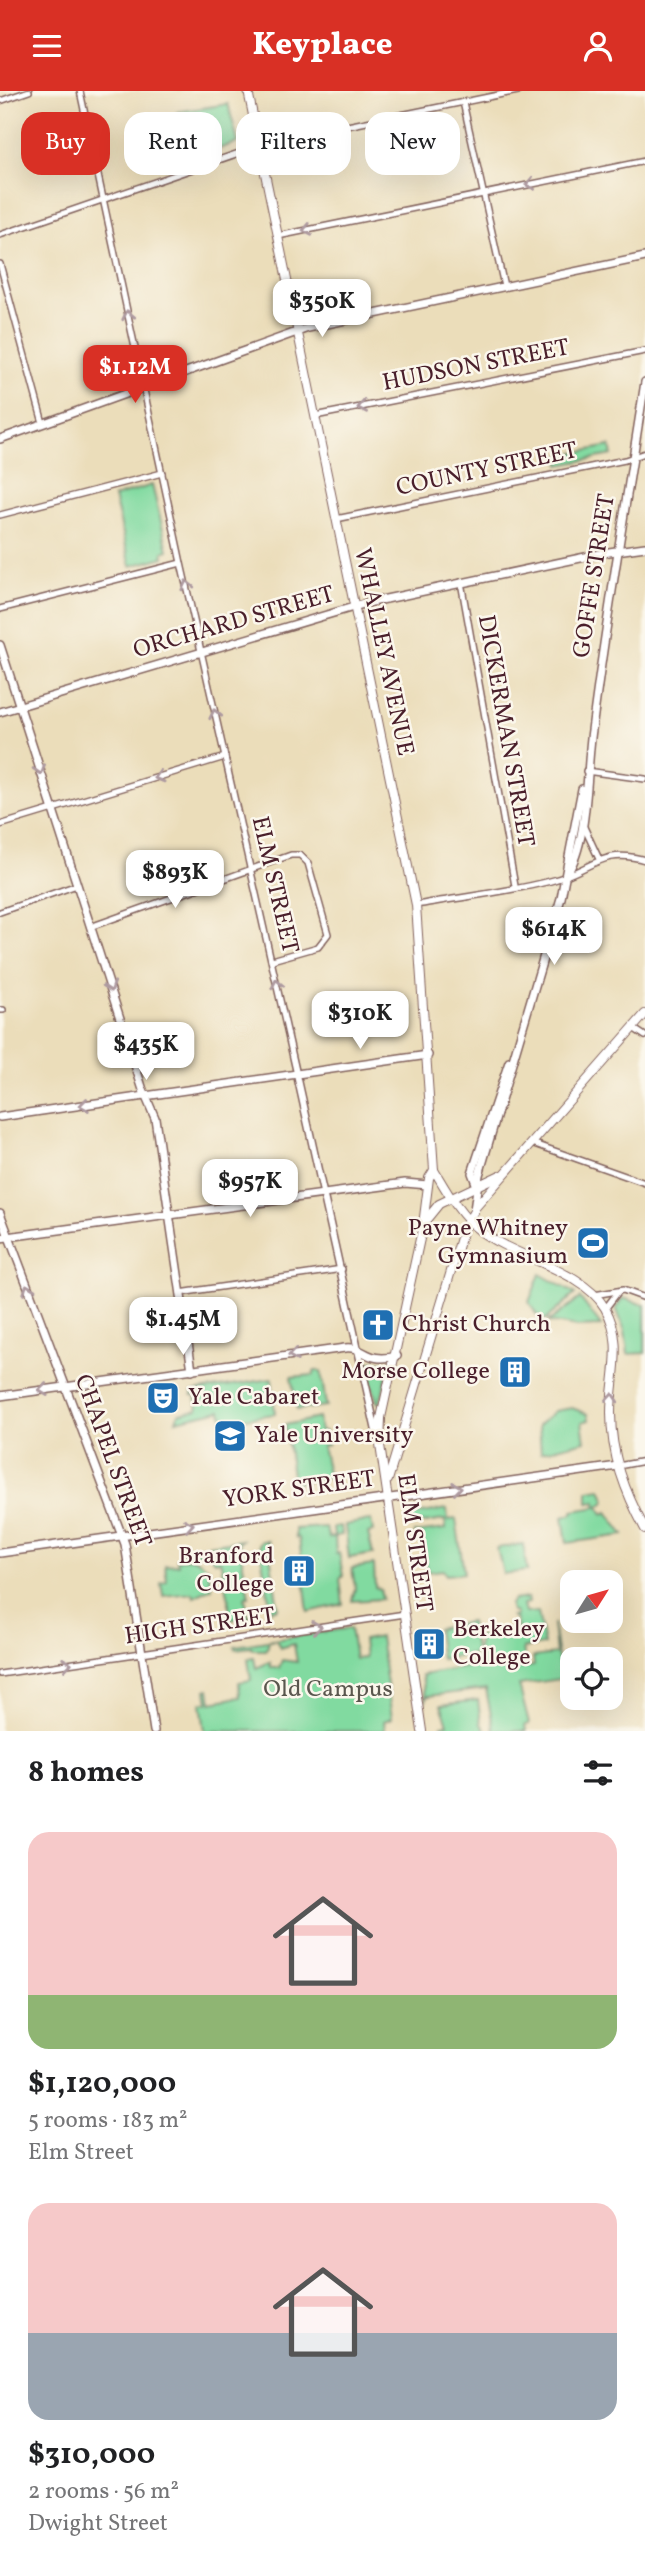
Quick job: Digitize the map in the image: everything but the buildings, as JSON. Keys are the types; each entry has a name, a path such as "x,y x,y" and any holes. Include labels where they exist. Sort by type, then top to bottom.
{"main road":[{"name":"WHALLEY AVENUE","path":"248,91 252,112"},
{"name":"WHALLEY AVENUE","path":"266,175 416,905 434,1170 428,1185 423,1225 380,1433 380,1445"},
{"path":"0,439 296,331 645,257"},
{"name":"GOFFE STREET","path":"566,875 575,863 583,824 586,774 645,381"},
{"name":"ORCHARD STREET","path":"0,712 354,608 461,582 645,547"},
{"path":"0,645 161,1141 192,1370"},
{"name":"GOFFE STREET","path":"474,1210 514,1052 566,875 576,813 586,774"},
{"path":"387,1483 468,1220 506,1171 645,1014"},
{"path":"0,1117 428,1055"},
{"path":"434,1170 468,1220 482,1233 594,1295 605,1309 614,1329 618,1351 611,1414 618,1466 628,1497 645,1529"},
{"path":"423,1225 434,1207 506,1171"},
{"path":"4,1237 405,1183 428,1185"},
{"name":"CHAPEL STREET","path":"0,1213 4,1237 122,1537 154,1731"},
{"path":"0,1396 345,1348 360,1351 374,1359 397,1356"},
{"path":"380,1433 391,1443 400,1441"},
{"name":"ELM STREET","path":"380,1445 422,1731"},
{"name":"YORK STREET","path":"0,1553 618,1466"}],"street":[{"path":"0,101 29,91"},
{"name":"ELM STREET","path":"80,91 181,563 326,1194 380,1445"},
{"path":"351,125 518,91"},
{"path":"463,102 504,286"},
{"path":"0,235 236,155"},
{"path":"278,236 645,161"},
{"path":"0,264 44,423"},
{"name":"HUDSON STREET","path":"314,416 645,351"},
{"name":"COUNTY STREET","path":"336,519 645,453"},
{"path":"0,515 162,473"},
{"path":"0,610 181,563"},
{"name":"DICKERMAN STREET","path":"461,582 515,887"},
{"path":"0,825 225,757"},
{"path":"586,774 645,779"},
{"path":"583,824 599,859"},
{"path":"90,927 291,855 300,855 308,863 328,934 318,947 272,960"},
{"path":"416,905 566,875 599,859 619,855 645,860"},
{"path":"0,912 77,885"},
{"path":"633,1028 645,1036"},
{"path":"531,1143 645,1183"},
{"path":"180,1293 342,1269"},
{"path":"605,1309 621,1290"},
{"path":"594,1295 621,1290 645,1298"},
{"name":"YORK STREET","path":"618,1466 645,1461"},
{"name":"HIGH STREET","path":"0,1674 405,1614"}],"green space":[{"path":"228,104 236,143 222,148 222,112 177,112"},
{"path":"610,446 612,455 560,465 559,456"},
{"path":"152,485 168,550 163,552 164,557 131,566 114,497"},
{"path":"540,1274 575,1294 545,1320 536,1314 529,1302"},
{"path":"580,1298 601,1326 577,1327 548,1322"},
{"path":"623,1298 645,1305 645,1353 628,1354 625,1331 616,1308"},
{"path":"369,1362 390,1362 380,1403 377,1402 366,1366"},
{"path":"314,1371 321,1371 326,1406 297,1410 291,1377 314,1375"},
{"path":"272,1379 275,1414 223,1421 221,1410 176,1420 179,1413 198,1409 196,1395 192,1395 192,1391"},
{"path":"572,1408 588,1414 589,1420 582,1422 585,1441 541,1452 539,1425 555,1411"},
{"path":"318,1418 320,1431 325,1431 327,1445 322,1446 329,1478 293,1483 285,1425"},
{"path":"601,1489 606,1501 599,1507 603,1514 607,1512 624,1535 567,1543 563,1517 573,1514 573,1511 597,1507 596,1502 588,1503 588,1491"},
{"path":"447,1509 448,1520 456,1519 464,1573 446,1575 443,1570 427,1572 421,1536 415,1537 414,1533 446,1529 445,1520 411,1525 410,1515"},
{"path":"371,1520 373,1531 368,1533 373,1554 349,1558 345,1525"},
{"path":"341,1526 342,1535 335,1536 336,1554 339,1553 343,1576 340,1579 343,1604 308,1612 299,1538 296,1538 295,1529 325,1527 329,1538 334,1537 333,1527"},
{"path":"242,1540 239,1543 249,1597 245,1597 248,1615 255,1616 229,1620 229,1599 220,1560 215,1561 208,1553 181,1553 181,1549"},
{"path":"268,1541 278,1608 271,1610 259,1544"},
{"path":"523,1544 527,1571 503,1574 497,1548"},
{"path":"194,1558 208,1567 212,1588 194,1597 193,1593 163,1596 161,1583 167,1581 165,1565 178,1564 177,1559"},
{"path":"374,1565 375,1587 380,1589 382,1599 352,1601 355,1588 352,1568"},
{"path":"528,1598 529,1603 523,1604 525,1613 538,1612 544,1645 523,1648 525,1658 520,1668 534,1666 533,1657 556,1654 553,1623 560,1672 560,1679 519,1685 529,1724 525,1725 526,1731 494,1731 486,1689 428,1696 426,1700 422,1675 478,1665 478,1636 518,1630 516,1620 512,1617 516,1616 515,1612 511,1612 510,1604 513,1600"},
{"path":"470,1622 476,1654 441,1659 437,1629"},
{"name":"Old Campus","path":"350,1628 355,1659 365,1658 363,1640 380,1637 392,1718 384,1721 385,1731 205,1731 201,1703 208,1702 206,1690 209,1689 211,1702 240,1697 239,1682 251,1680 248,1659 254,1658 256,1668 270,1662 271,1668 279,1668 282,1660 297,1662 294,1644 280,1648 276,1640 269,1641 267,1650 253,1650 251,1647 236,1649 235,1646"},
{"path":"478,1700 481,1724 486,1731 443,1731 442,1725 448,1724 441,1705"}],"place":[{"name":"Payne Whitney Gymnasium","path":"593,1243"},
{"name":"Christ Church","path":"378,1325"},
{"name":"Morse College","path":"515,1372"},
{"name":"Yale Cabaret","path":"163,1398"},
{"name":"Yale University","path":"230,1436"},
{"name":"Branford College","path":"299,1571"},
{"name":"Berkeley College","path":"429,1644"}]}
